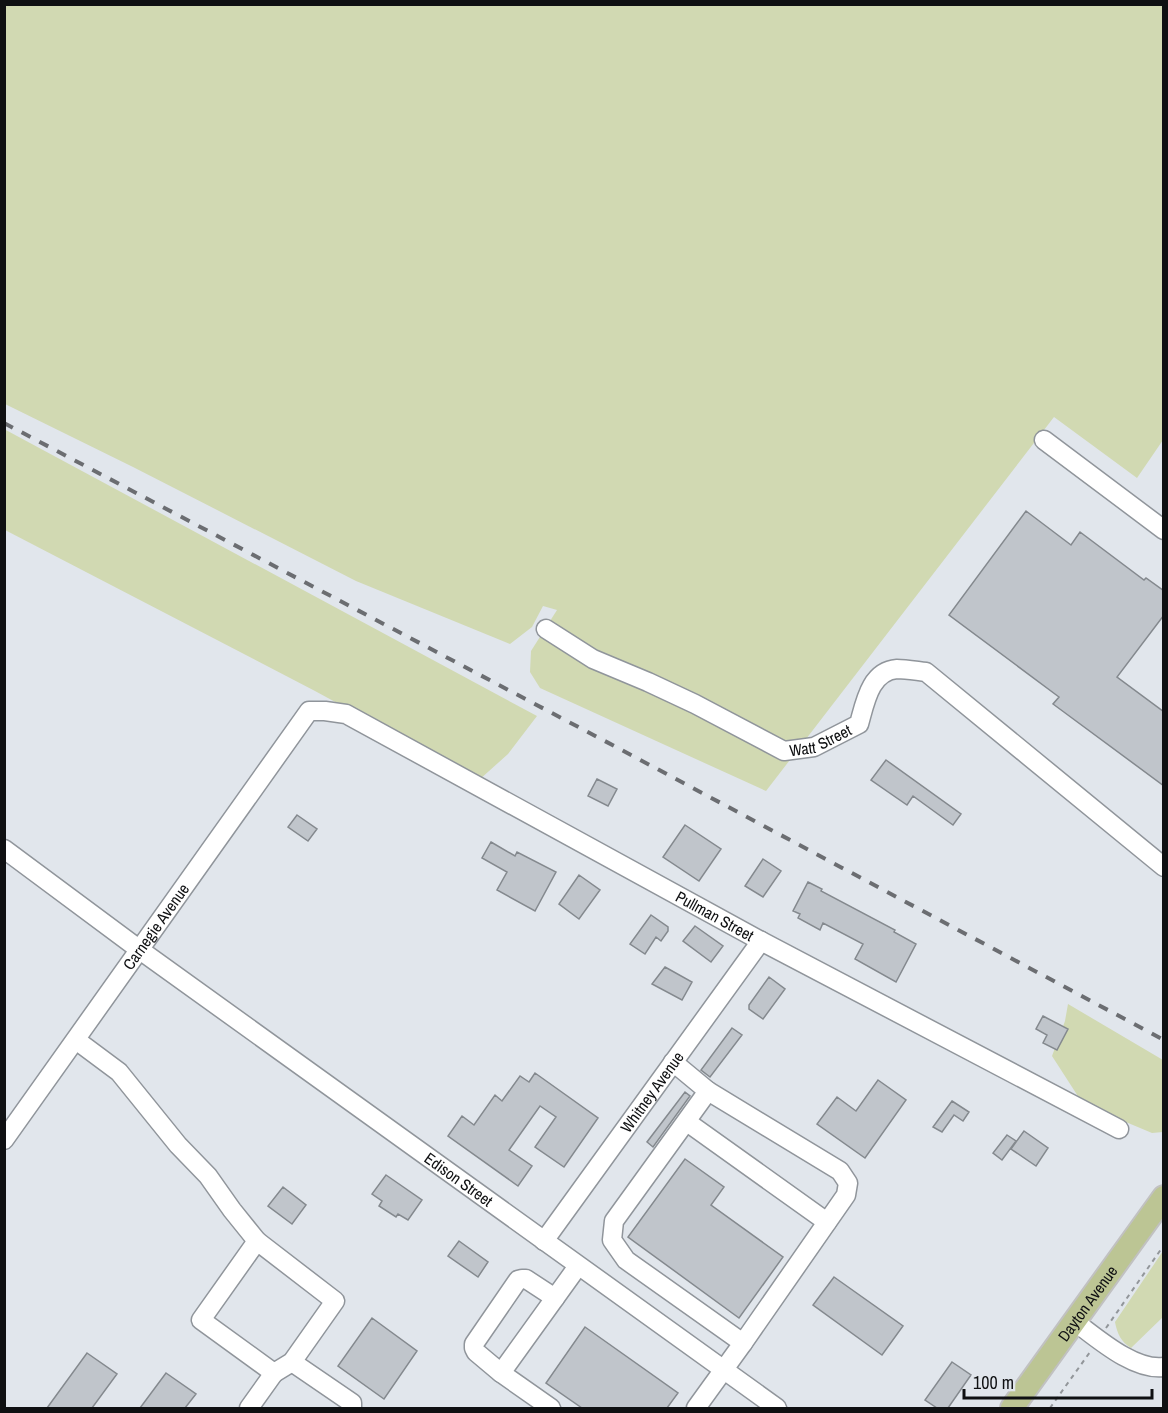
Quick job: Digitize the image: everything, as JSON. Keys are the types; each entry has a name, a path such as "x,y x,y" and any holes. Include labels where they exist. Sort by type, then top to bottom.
{"main road":[{"name":"Dayton Avenue","path":"1012,1408 1164,1197"}],"street":[{"path":"1044,440 1161,524"},
{"name":"Watt Street","path":"546,629 593,658 695,704 784,751 814,747 859,724 868,691 879,676 896,669 926,672 1164,867"},
{"name":"Pullman Street","path":"309,711 346,714 760,941 1119,1129"},
{"name":"Carnegie Avenue","path":"4,1140 309,711"},
{"name":"Edison Street","path":"4,849 140,950 777,1408"},
{"name":"Whitney Avenue","path":"543,1241 760,941"},
{"path":"75,1040 119,1072 178,1145 208,1176 257,1241 335,1301 292,1362 274,1373 249,1408"},
{"path":"673,1062 708,1091 840,1171 848,1183 846,1196 696,1408"},
{"path":"708,1091 614,1221 612,1240 626,1260 743,1343"},
{"path":"687,1122 827,1222"},
{"path":"257,1241 201,1320 274,1373"},
{"path":"501,1373 578,1266"},
{"path":"551,1408 501,1373 476,1352 474,1344 518,1280 526,1279 555,1298"},
{"path":"1074,1321 1134,1363 1147,1367 1164,1367"},
{"path":"292,1362 352,1403 352,1408"}],"green space":[{"path":"4,5 1163,5 1163,440 1137,478 1054,417 766,791 540,688 530,672 531,651 557,610 543,606 532,627 510,644 356,581 5,404"},
{"path":"4,429 537,716 508,754 479,780 315,691 5,530"},
{"path":"1068,1004 1163,1060 1163,1132 1152,1133 1083,1104 1052,1056 1065,1021"},
{"path":"1163,1251 1163,1317 1131,1348 1120,1337 1115,1322"}],"building":[{"path":"1026,511 1071,545 1080,532 1144,580 1146,578 1164,591 1164,615 1117,677 1164,712 1164,786 1053,704 1059,697 949,615"},
{"path":"886,760 961,814 953,825 913,796 907,805 871,780"},
{"path":"597,779 617,789 608,806 588,796"},
{"path":"297,815 317,829 308,841 288,827"},
{"path":"685,825 721,849 699,881 663,857"},
{"path":"491,842 515,856 517,852 556,872 535,911 497,890 507,872 482,858"},
{"path":"763,859 781,871 763,897 745,886"},
{"path":"579,875 600,890 579,919 559,904"},
{"path":"808,882 916,944 896,982 855,959 863,944 823,923 820,930 798,918 800,914 793,911"},
{"path":"651,915 668,927 668,931 661,941 656,937 645,954 630,944"},
{"path":"695,926 723,946 711,962 683,941"},
{"path":"665,967 692,982 682,1000 652,984"},
{"path":"769,977 785,989 763,1019 749,1009 749,1005"},
{"path":"1043,1016 1068,1029 1057,1050 1043,1043 1047,1035 1036,1029"},
{"path":"732,1028 742,1035 710,1077 701,1070"},
{"path":"535,1073 598,1118 564,1167 535,1147 556,1117 540,1106 509,1150 532,1166 518,1186 448,1136 462,1116 474,1125 495,1095 502,1101 520,1076 529,1082"},
{"path":"878,1080 906,1100 865,1158 817,1124 837,1097 856,1111"},
{"path":"685,1092 690,1096 653,1147 647,1142"},
{"path":"952,1101 969,1112 963,1121 954,1115 942,1132 933,1127"},
{"path":"1024,1131 1048,1148 1036,1166 1011,1149"},
{"path":"1007,1135 1016,1141 1002,1160 993,1153"},
{"path":"685,1159 724,1187 711,1205 783,1257 739,1318 628,1237"},
{"path":"386,1175 422,1200 408,1220 398,1214 396,1217 379,1206 382,1201 372,1194"},
{"path":"283,1187 306,1205 292,1224 268,1206"},
{"path":"459,1241 488,1262 478,1277 448,1256"},
{"path":"834,1277 903,1326 882,1355 813,1305"},
{"path":"372,1318 417,1351 384,1399 338,1366"},
{"path":"585,1327 678,1393 667,1408 582,1408 546,1383"},
{"path":"87,1353 117,1374 92,1408 47,1408"},
{"path":"952,1362 971,1375 948,1408 937,1408 925,1400"},
{"path":"166,1373 196,1394 185,1408 140,1408"}],"railway":[{"path":"4,423 1164,1040"}]}
